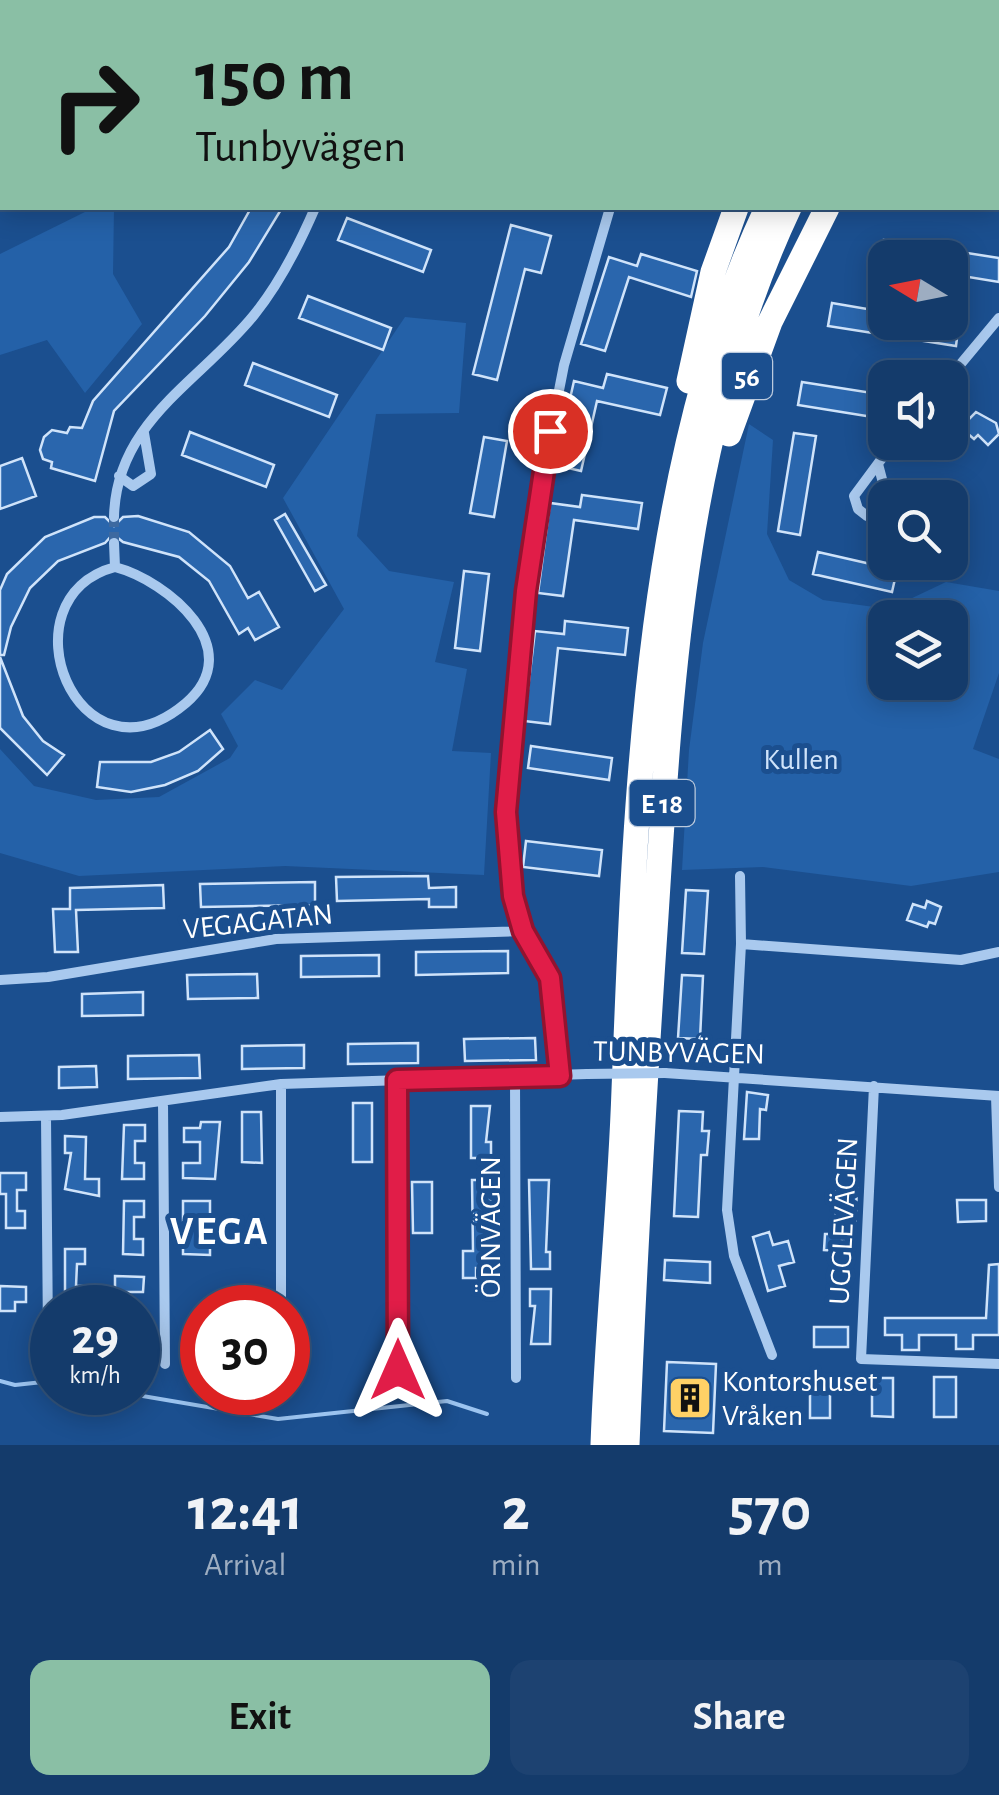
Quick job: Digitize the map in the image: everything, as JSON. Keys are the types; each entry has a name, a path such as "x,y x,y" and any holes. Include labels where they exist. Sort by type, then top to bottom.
{"highway":[{"name":"56","path":"680,490 671,477 689,377 713,272 735,210"},
{"name":"E 18","path":"603,1445 642,790 661,607 680,490 723,318 766,210"},
{"name":"E 18","path":"628,1445 662,806 690,550 732,359 788,210"},
{"name":"56","path":"690,550 704,538 748,374 826,210"}],"street":[{"path":"114,517 119,476 130,447 162,405 254,314 286,266 313,210"},
{"path":"560,1076 550,978 523,931 513,896 506,812 526,591 561,380 609,210"},
{"path":"964,360 999,318"},
{"path":"119,476 133,486 151,474 144,433"},
{"path":"868,516 855,504 858,488 881,460"},
{"path":"878,464 882,480"},
{"path":"114,542 115,567"},
{"path":"60,592 85,576 115,567 152,579 189,610 207,652 205,677 189,700 153,722 101,722 64,702"},
{"path":"740,876 741,944 732,1075 728,1231 750,1303 772,1356"},
{"name":"VEGAGATAN","path":"0,980 48,977 260,941 523,931"},
{"path":"741,944 961,960 999,952"},
{"name":"TUNBYVÄGEN","path":"0,1117 46,1117 281,1084 586,1074 732,1075 998,1096"},
{"name":"ÖRNVÄGEN","path":"515,1077 516,1378"},
{"path":"397,1080 398,1381"},
{"path":"281,1084 281,1285"},
{"name":"UGGLEVÄGEN","path":"874,1086 861,1359 999,1364"},
{"path":"998,1096 999,1187"},
{"path":"163,1100 165,1364"},
{"path":"46,1117 48,1285"}],"green space":[{"path":"89,210 114,210 113,274 142,324 85,393 47,340 0,355 0,254"},
{"path":"405,317 466,323 459,413 376,414 357,536 389,571 454,582 435,662 467,669 452,751 491,753 484,875 285,866 79,876 0,853 0,749 34,786 96,800 159,797 230,758 238,746 221,714 255,680 282,690 344,609 283,498"},
{"name":"Kullen","path":"749,424 773,440 767,534 789,580 823,600 868,606 868,700 968,700 968,600 908,600 946,582 999,591 999,673 973,749 999,759 999,872 911,886 763,867 682,870 689,750 703,643"}],"building":[{"path":"250,210 281,210 249,262 205,316 114,411 95,481 51,468 52,462 43,459 40,450 44,437 52,430 67,433 70,427 82,428 93,401 229,247"},
{"path":"347,218 431,250 423,272 338,240"},
{"path":"511,225 551,236 541,273 525,269 497,380 473,374"},
{"path":"968,253 999,258 999,282 968,277"},
{"path":"641,254 697,271 691,297 629,277 605,351 581,344 609,257 637,266"},
{"path":"308,296 391,328 383,350 299,318"},
{"path":"832,303 868,309 868,332 828,326"},
{"path":"918,340 957,340 956,346"},
{"path":"253,363 337,395 329,417 245,385"},
{"path":"607,374 667,388 660,415 597,401 581,471 555,465 574,381 603,388"},
{"path":"802,382 868,392 868,416 798,405"},
{"path":"976,412 996,423 999,434 988,445 978,435 974,439 968,434 968,420"},
{"path":"190,432 274,465 266,487 182,455"},
{"path":"794,433 816,436 800,535 778,531"},
{"path":"484,437 507,441 494,517 470,513"},
{"path":"22,458 36,496 0,509 0,466"},
{"path":"582,495 642,503 638,529 574,520 563,596 538,593 550,503 580,507"},
{"path":"285,514 326,585 315,591 275,520"},
{"path":"138,516 189,532 230,566 248,598 259,592 279,627 255,640 248,628 239,634 209,581 179,557 123,542 113,534 105,543 58,561 30,588 11,627 4,655 0,655 0,590 7,574 45,537 94,517 105,517 114,526 123,517"},
{"path":"818,552 868,563 868,580 895,580 892,592 813,574"},
{"path":"464,571 489,574 480,651 455,648"},
{"path":"565,621 628,628 625,655 558,648 550,724 524,721 535,631 564,634"},
{"path":"0,657 23,716 43,741 64,755 47,775 0,728"},
{"path":"210,730 223,749 198,771 165,785 131,792 97,787 100,762 151,762 179,752"},
{"path":"531,746 612,758 609,780 528,768"},
{"path":"526,841 602,850 599,876 523,867"},
{"path":"428,876 429,888 456,887 456,907 429,907 429,899 337,901 336,877"},
{"path":"315,882 315,905 201,907 200,884"},
{"path":"163,885 164,908 76,910 78,952 55,952 53,909 70,909 70,888"},
{"path":"686,890 708,891 704,954 682,953"},
{"path":"927,901 941,907 935,924 929,922 927,927 907,920 913,904 925,908"},
{"path":"508,951 508,973 416,975 416,952"},
{"path":"379,955 379,976 301,977 301,956"},
{"path":"257,974 258,998 188,999 187,975"},
{"path":"682,975 703,976 700,1039 678,1038"},
{"path":"143,992 143,1015 82,1016 82,994"},
{"path":"535,1038 536,1060 465,1061 464,1039"},
{"path":"418,1043 418,1063 348,1064 348,1044"},
{"path":"304,1045 304,1068 242,1069 242,1046"},
{"path":"199,1055 200,1078 128,1079 128,1056"},
{"path":"96,1066 97,1087 59,1088 59,1067"},
{"path":"747,1092 768,1095 766,1110 760,1109 759,1139 744,1139"},
{"path":"353,1103 372,1103 372,1162 353,1162"},
{"path":"471,1106 490,1106 486,1142 491,1142 491,1158 471,1158"},
{"path":"679,1111 703,1112 702,1131 709,1131 707,1155 701,1155 698,1217 674,1216"},
{"path":"242,1112 261,1112 262,1163 242,1162"},
{"path":"201,1122 220,1122 215,1179 183,1178 183,1163 200,1163 200,1142 184,1142 184,1128 200,1128"},
{"path":"124,1125 145,1125 145,1141 135,1141 135,1163 144,1163 144,1179 122,1179"},
{"path":"65,1136 86,1137 85,1179 99,1179 99,1196 65,1189 71,1153 65,1153"},
{"path":"0,1173 26,1173 26,1190 17,1190 17,1211 25,1211 25,1228 6,1228 6,1194 0,1194"},
{"path":"472,1180 490,1180 492,1231 487,1231 487,1251 493,1251 493,1268 476,1268 476,1278 463,1278 463,1251 473,1251"},
{"path":"529,1180 549,1180 546,1252 550,1252 550,1269 531,1269"},
{"path":"412,1182 432,1182 432,1233 413,1233"},
{"path":"837,1184 857,1185 855,1239 842,1239 841,1251 824,1250 825,1234 835,1234"},
{"path":"957,1200 986,1200 986,1221 958,1222"},
{"path":"124,1201 144,1201 144,1217 134,1217 134,1239 143,1239 143,1255 123,1254"},
{"path":"183,1201 210,1201 210,1217 196,1217 196,1238 210,1238 210,1255 183,1254"},
{"path":"769,1232 773,1245 788,1241 794,1262 779,1266 785,1286 768,1291 753,1237"},
{"path":"65,1249 85,1249 85,1264 77,1264 76,1285 65,1285"},
{"path":"665,1260 710,1262 710,1283 664,1280"},
{"path":"999,1264 999,1335 973,1335 973,1349 956,1349 956,1335 919,1335 919,1350 902,1350 902,1335 885,1335 885,1318 986,1318 989,1265"},
{"path":"115,1276 144,1277 143,1285 115,1285"},
{"path":"0,1286 26,1287 26,1302 15,1302 15,1311 0,1311"},
{"path":"530,1289 551,1289 550,1344 531,1344 535,1306 530,1306"},
{"path":"814,1327 848,1327 848,1347 814,1347"},
{"name":"Kontorshuset Vråken","path":"667,1362 716,1364 713,1433 664,1431"},
{"path":"810,1377 830,1378 830,1418 810,1418"},
{"path":"934,1377 956,1377 956,1417 934,1417"},
{"path":"872,1378 893,1378 893,1417 872,1416"}],"waterway":[{"path":"0,1381 30,1383"},
{"path":"160,1399 278,1419 447,1401 487,1414"}],"tunnel":[{"path":"114,517 114,543"}],"place":[{"name":"Kontorshuset Vråken","path":"690,1398"}],"district":[{"name":"VEGA","path":"220,1230"}],"route":[{"path":"398,1370 397,1080 560,1076 550,978 541,955 523,931 513,896 506,812 526,591 550,431"}]}
